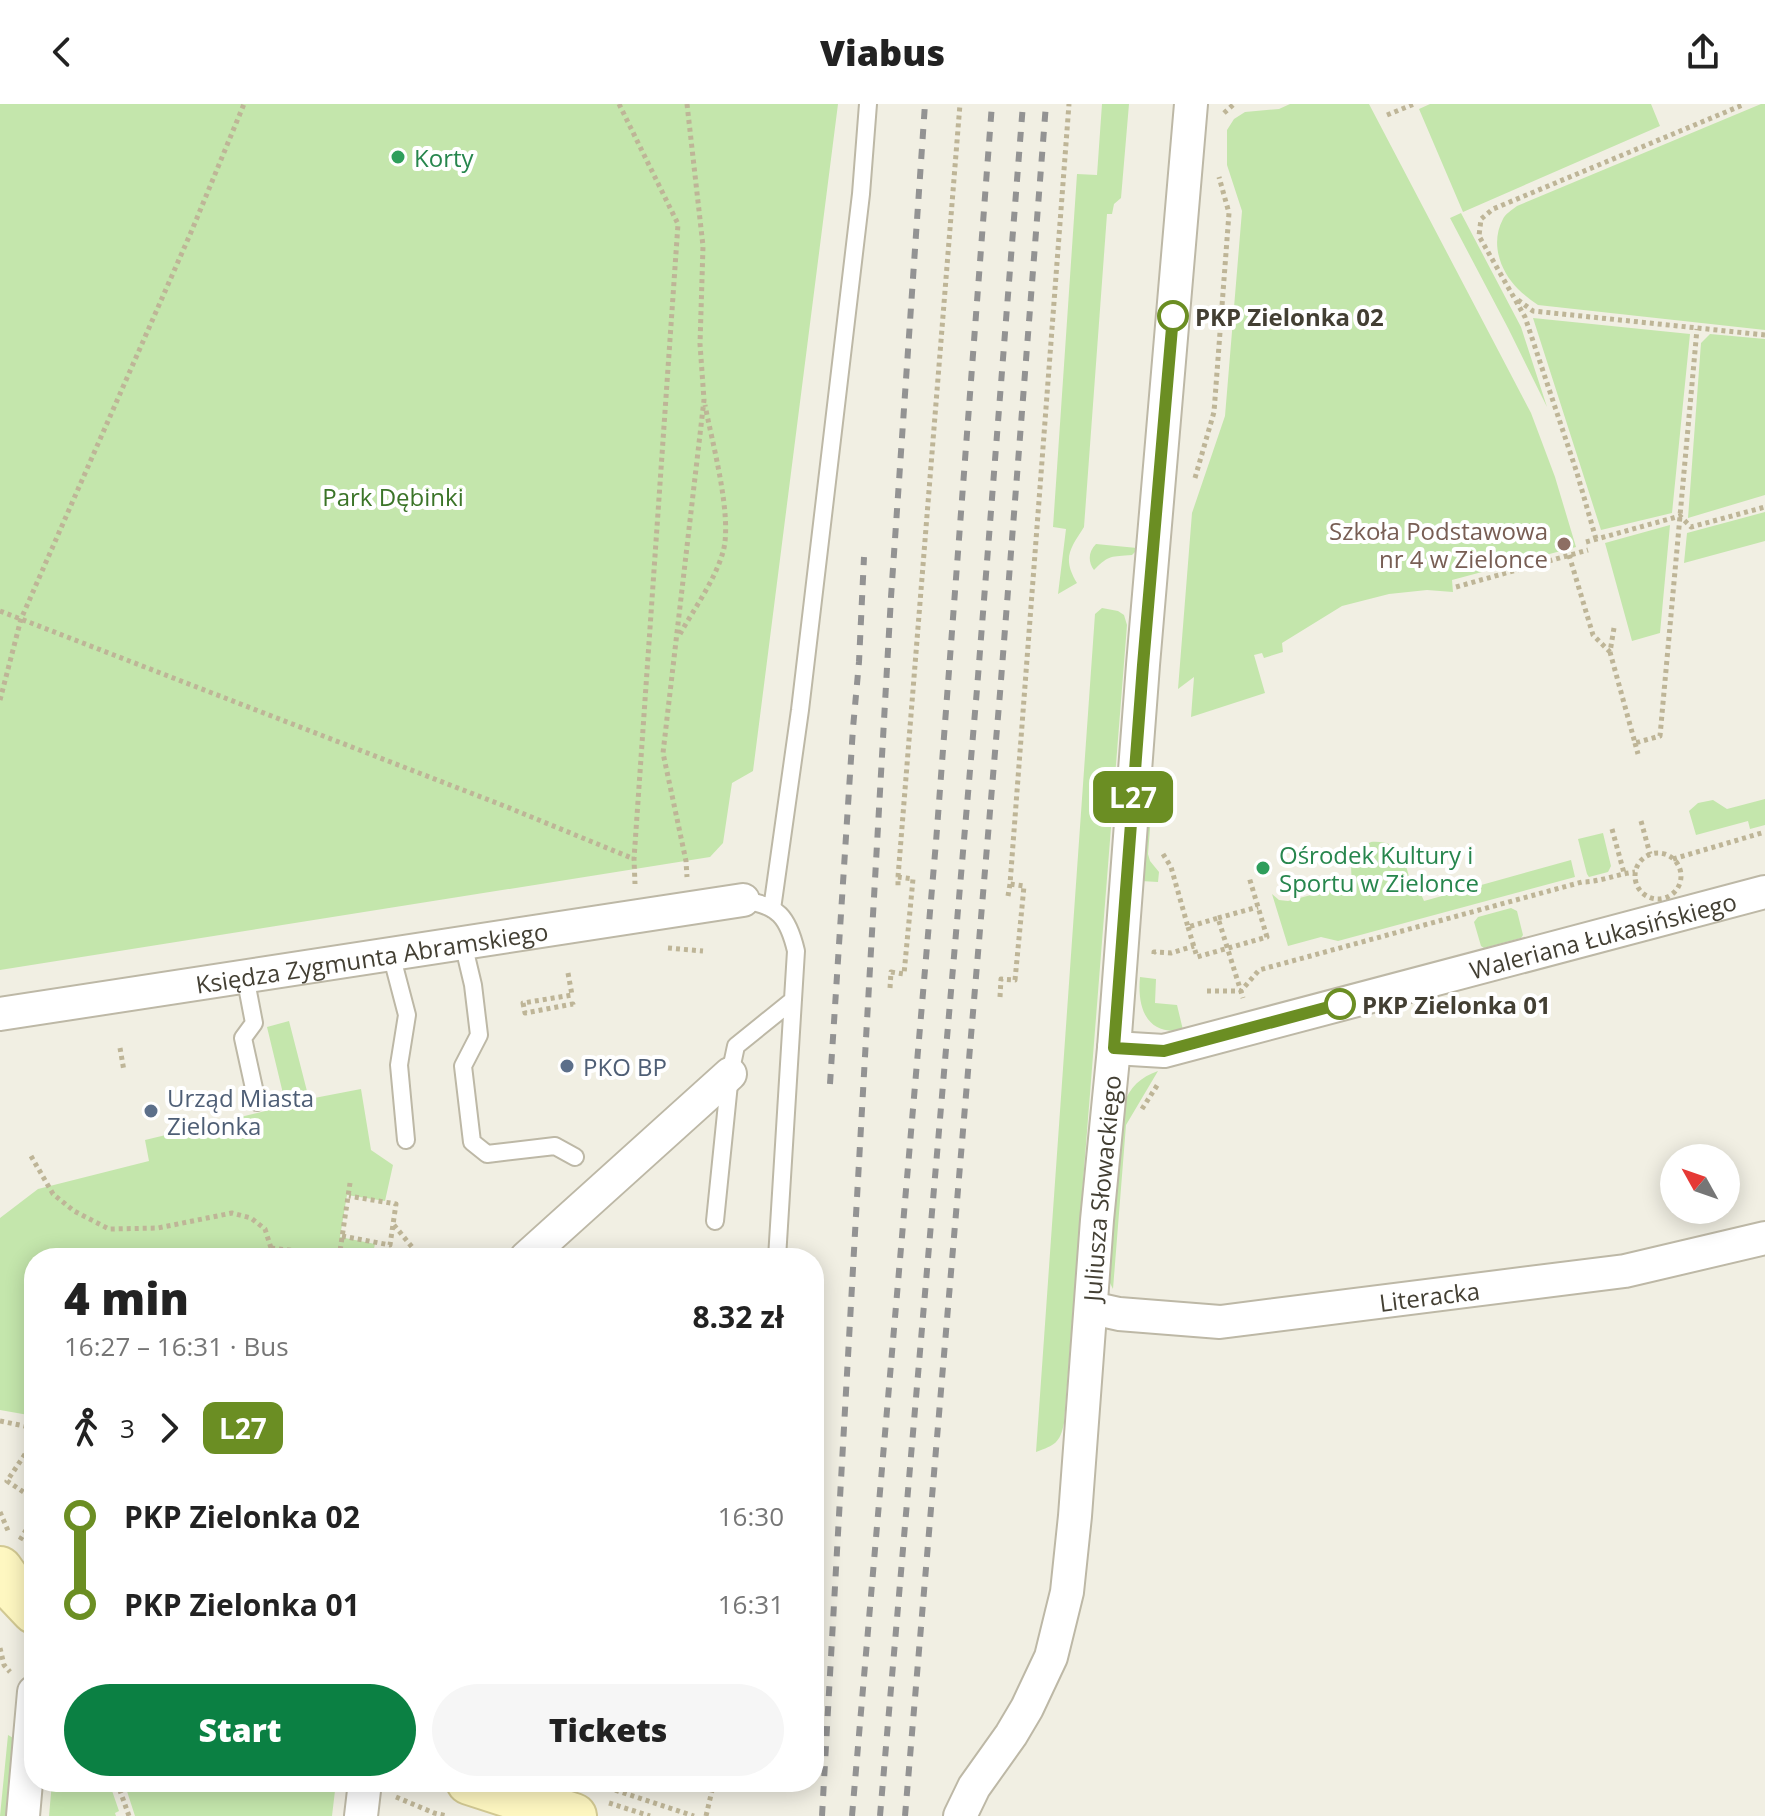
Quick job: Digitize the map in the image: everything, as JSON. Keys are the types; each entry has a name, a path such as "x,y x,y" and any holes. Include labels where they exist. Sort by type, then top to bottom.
{"street":[{"name":"Juliusza Słowackiego","path":"960,1816 974,1787 1027,1708 1051,1657 1067,1592 1191,104"},
{"name":"Waleriana Łukasińskiego","path":"1114,1048 1164,1051 1765,892"},
{"name":"Księdza Zygmunta Abramskiego","path":"0,1014 690,907 757,904"},
{"path":"537,1248 730,1074"},
{"name":"Literacka","path":"1092,1308 1119,1314 1220,1322 1625,1271 1765,1238"},
{"path":"7,1560 17,1593 24,1601"},
{"path":"0,1598 24,1608"},
{"path":"23,1816 25,1792"},
{"path":"500,1792 574,1816"}],"lane":[{"path":"778,1248 796,951 791,930 783,916 757,904 800,710 861,194 868,104"},
{"path":"463,943 473,985 479,1035 463,1066 472,1142 487,1154 555,1146 575,1157"},
{"path":"391,954 407,1015 399,1065 406,1140"},
{"path":"245,976 254,1023 243,1038 257,1102"},
{"path":"715,1221 730,1074 736,1046 793,1000"}],"path":[{"path":"0,700 21,619 186,245 244,104"},
{"path":"0,611 634,859 678,224 619,104"},
{"path":"678,637 724,550 725,527 722,493 704,400 700,344 703,246 687,104"},
{"path":"898,889 960,104"},
{"path":"1008,896 1069,104"},
{"path":"1387,115 1414,104"},
{"path":"1596,539 1525,317 1479,236 1481,219 1493,209 1745,104"},
{"path":"1209,424 1214,412 1229,213 1226,202"},
{"path":"1514,297 1533,311 1765,335"},
{"path":"1635,743 1660,736 1697,329"},
{"path":"690,907 686,861 663,753 704,400"},
{"path":"1680,516 1691,527 1765,507"},
{"path":"1586,542 1680,516"},
{"path":"1456,587 1588,550"},
{"path":"1569,555 1593,635 1610,652"},
{"path":"1614,628 1610,652 1638,754"},
{"path":"1641,821 1650,854"},
{"path":"1612,829 1624,873"},
{"path":"1673,859 1765,832"},
{"path":"1650,854 1666,854 1673,859 1678,865 1681,880 1674,893 1654,899 1641,893 1635,872 1638,864 1650,854"},
{"path":"1171,867 1197,957 1267,937 1249,877"},
{"path":"1207,991 1241,991 1259,970 1582,882 1635,872"},
{"path":"890,988 891,972 904,974 913,879 898,877"},
{"path":"1000,997 1001,979 1015,980 1023,902 1024,886 1010,884"},
{"path":"1188,927 1258,907"},
{"path":"1218,918 1246,1006"},
{"path":"1153,967 1154,952 1171,953 1194,946"},
{"path":"662,947 703,951"},
{"path":"568,973 572,995 574,1006 525,1013 523,1003 572,995"},
{"path":"120,1048 124,1071"},
{"path":"1137,1117 1160,1081"},
{"path":"31,1156 53,1194 74,1211 109,1229 158,1228 232,1213 251,1218 265,1229 271,1248"},
{"path":"340,1248 350,1183"},
{"path":"342,1236 390,1245 396,1204 349,1196"},
{"path":"393,1225 413,1248"},
{"path":"0,1421 24,1426"},
{"path":"24,1456 7,1481 24,1492"},
{"path":"7,1560 24,1533"},
{"path":"121,1792 129,1816"},
{"path":"621,1792 694,1816"},
{"path":"706,1816 712,1792"},
{"path":"371,1799 392,1796 449,1816"}],"green space":[{"name":"Park Dębinki","path":"0,104 838,104 753,771 732,783 723,843 710,857 0,970"},
{"path":"1102,104 1129,104 1121,198 1114,204 1112,214 1107,214 1084,527 1069,560 1077,583 1058,594 1066,529 1053,527 1077,174 1097,175"},
{"path":"1290,104 1369,104 1531,413 1576,547 1452,580 1453,592 1427,590 1389,594 1342,606 1282,643 1283,652 1264,658 1262,653 1254,655 1265,693 1191,717 1194,677 1178,689 1192,513 1225,416 1242,211 1227,165 1227,130 1234,119 1245,112 1279,109"},
{"path":"1430,104 1651,104 1660,126 1463,212 1419,109"},
{"path":"1765,104 1765,330 1538,305 1506,274 1499,256 1497,238 1504,217 1517,206"},
{"path":"1461,213 1521,327 1547,407 1450,218"},
{"path":"1533,318 1690,334 1672,513 1601,530"},
{"path":"1710,334 1765,339 1765,495 1688,518 1701,343"},
{"path":"1765,512 1765,541 1684,563 1687,533"},
{"path":"1670,525 1660,633 1632,641 1605,543"},
{"path":"1096,544 1137,548 1132,555 1111,557 1094,570 1090,557"},
{"path":"1102,608 1124,615 1127,625 1064,1423 1056,1442 1036,1452 1095,614"},
{"path":"1154,778 1148,854 1159,872 1158,882 1141,881 1150,783"},
{"path":"1765,799 1765,825 1750,829 1748,821 1696,835 1689,811 1698,803 1713,800 1727,809"},
{"path":"1603,833 1611,866 1608,872 1589,877 1578,839"},
{"path":"1371,842 1390,845 1401,854 1412,888 1418,887 1424,901 1571,860 1575,877 1338,941 1321,937 1288,946 1272,894 1279,900 1288,901 1353,884 1351,871 1355,854"},
{"path":"1511,908 1517,911 1523,935 1521,938 1484,948 1481,946 1474,922 1478,917"},
{"path":"1140,977 1156,979 1155,1003 1177,1005 1183,1030 1160,1028 1146,1017 1140,999"},
{"path":"289,1021 309,1099 361,1089 371,1150 393,1165 385,1201 347,1195 340,1237 375,1244 374,1248 24,1248 24,1414 0,1410 0,1218 38,1189 149,1161 145,1140 286,1106 267,1027"},
{"path":"1158,1071 1126,1125 1113,1289 1109,1281 1124,1105 1136,1084"},
{"path":"8,1735 15,1739 8,1816 0,1816"},
{"path":"51,1792 112,1792 119,1811 115,1813 116,1816 49,1816"},
{"path":"127,1792 335,1792 332,1816 135,1816"}],"railway":[{"path":"824,1781 891,597 925,104"},
{"path":"852,1816 936,842 992,104"},
{"path":"880,1816 977,689 1023,104"},
{"path":"905,1816 1000,693 1046,104"},
{"path":"830,1084 864,557"},
{"path":"822,1816 823,1792"}],"bus line":[{"name":"L27","path":"1173,316 1114,1048 1164,1051 1340,1004"}],"place":[{"name":"Korty","path":"398,157"},
{"name":"PKP Zielonka 02","path":"1173,316"},
{"name":"Szkoła Podstawowa nr 4 w Zielonce","path":"1564,544"},
{"name":"Ośrodek Kultury i Sportu w Zielonce","path":"1263,868"},
{"name":"PKP Zielonka 01","path":"1340,1004"},
{"name":"PKO BP","path":"567,1066"},
{"name":"Urząd Miasta Zielonka","path":"151,1111"}]}
